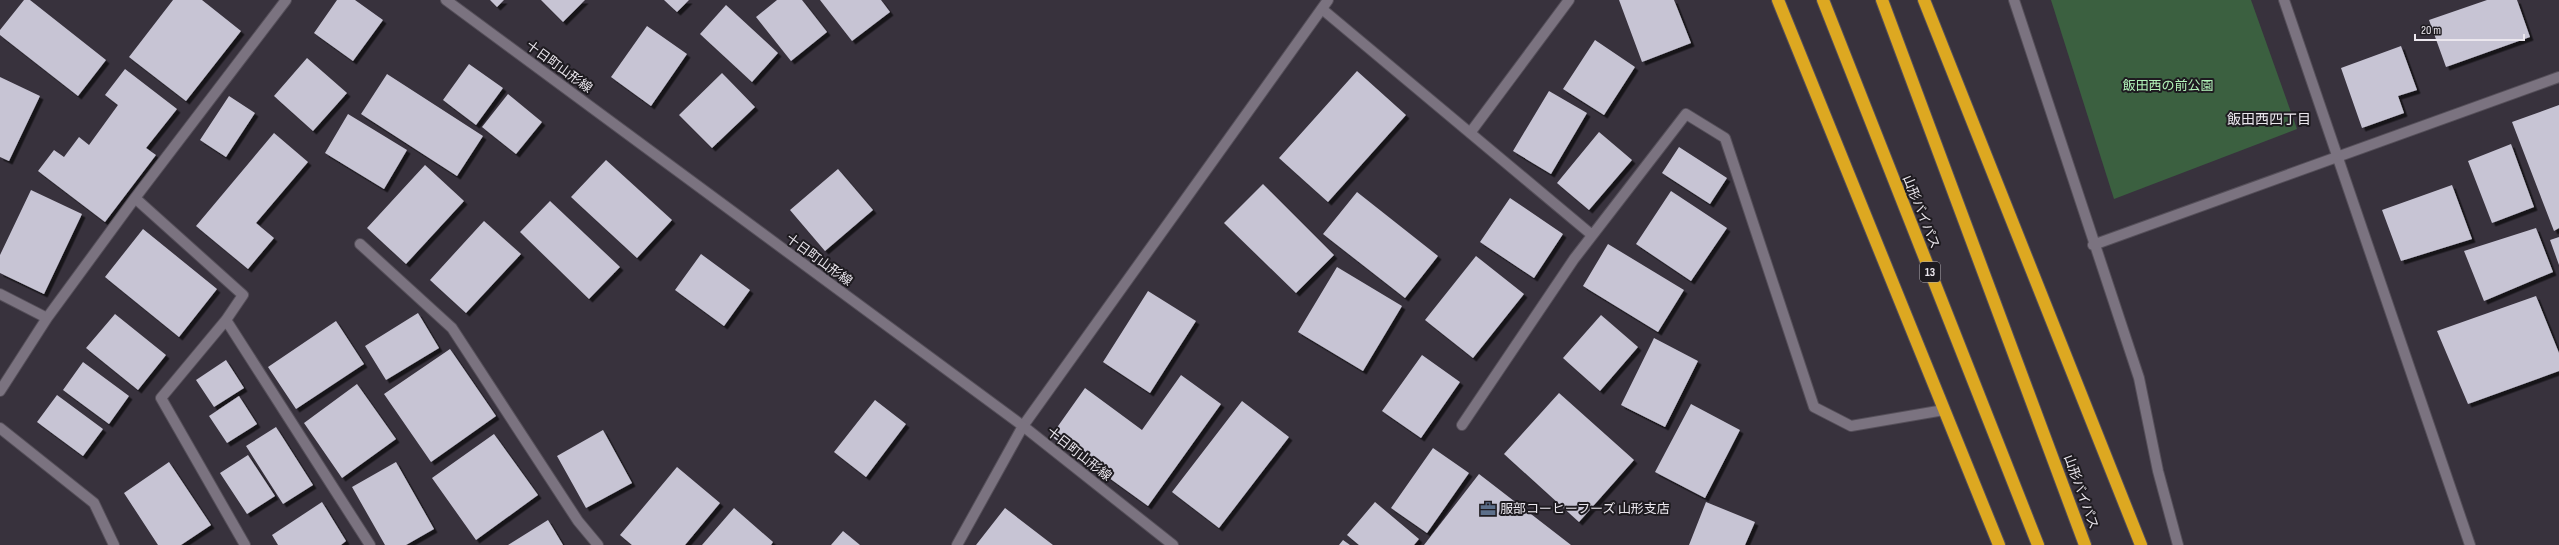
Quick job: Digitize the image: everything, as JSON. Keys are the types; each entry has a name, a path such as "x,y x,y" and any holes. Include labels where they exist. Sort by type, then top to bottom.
{"highway":[{"path":"1778,0 1999,545"},
{"name":"山形バイパス","path":"1823,0 2038,545"},
{"name":"山形バイパス","path":"1882,0 2085,545"},
{"path":"1924,0 2142,545"}],"main road":[{"path":"0,391 47,318 135,198 286,0"},
{"name":"十日町山形線","path":"446,0 1023,426 1173,545"},
{"path":"957,545 1023,426 1328,0"},
{"path":"1470,133 1569,0"},
{"path":"2014,0 2093,245 2139,378 2158,470 2178,545"},
{"path":"2284,0 2470,545"},
{"path":"1322,9 1592,235"},
{"path":"2093,245 2559,77"},
{"path":"1462,424 1592,235 1686,114 1725,138 1814,407 1852,426 1944,410"},
{"path":"135,198 243,295 226,320 161,398 245,545"},
{"path":"360,244 452,328 578,521 598,545"},
{"path":"0,294 47,318"},
{"path":"226,320 370,545"},
{"path":"0,428 94,503 114,545"}],"green space":[{"name":"飯田西の前公園","path":"2051,0 2251,0 2297,129 2114,199"}],"building":[{"path":"24,0 30,0 106,60 78,96 0,35 0,30"},
{"path":"173,0 202,0 241,31 186,101 129,57"},
{"path":"337,0 355,0 383,20 353,61 314,33"},
{"path":"490,0 504,0 497,7"},
{"path":"541,0 585,0 563,22"},
{"path":"664,0 689,0 677,12"},
{"path":"777,0 802,0 827,32 791,61 756,17"},
{"path":"820,0 881,0 890,12 852,41"},
{"path":"1619,0 1674,0 1691,43 1642,62"},
{"path":"2487,0 2517,0 2530,37 2446,67 2429,20"},
{"path":"726,5 778,53 752,82 700,34"},
{"path":"647,26 687,54 651,106 611,77"},
{"path":"1595,40 1635,67 1604,115 1563,89"},
{"path":"2401,46 2417,90 2398,96 2404,113 2362,128 2341,68"},
{"path":"307,58 347,93 313,131 274,96"},
{"path":"469,64 503,88 476,125 443,100"},
{"path":"125,69 177,109 146,148 156,155 105,222 38,171 54,150 64,157 79,137 89,145 118,105 105,95"},
{"path":"1357,71 1406,115 1328,202 1279,158"},
{"path":"722,73 755,107 712,148 679,115"},
{"path":"387,74 483,136 457,176 361,114"},
{"path":"0,77 40,96 9,161 0,157"},
{"path":"1549,91 1587,113 1551,174 1513,151"},
{"path":"508,94 542,122 516,154 482,127"},
{"path":"229,96 255,113 226,157 200,140"},
{"path":"2559,105 2559,228 2554,231 2512,122"},
{"path":"348,114 407,150 384,189 325,153"},
{"path":"1599,132 1632,160 1589,210 1557,183"},
{"path":"274,133 308,162 256,223 274,238 248,269 196,226"},
{"path":"2511,144 2534,207 2492,223 2468,161"},
{"path":"1679,147 1727,178 1710,204 1662,173"},
{"path":"606,160 672,220 637,258 571,197"},
{"path":"425,165 464,201 406,264 367,228"},
{"path":"838,169 873,210 825,251 790,210"},
{"path":"1263,184 1334,255 1296,293 1224,223"},
{"path":"2452,185 2472,239 2401,261 2382,210"},
{"path":"31,190 82,214 44,294 0,273 0,255"},
{"path":"1671,191 1727,228 1691,281 1636,244"},
{"path":"1357,192 1438,256 1405,298 1323,234"},
{"path":"1510,198 1563,234 1534,278 1480,242"},
{"path":"550,201 620,267 589,299 520,232"},
{"path":"484,221 521,254 466,313 430,280"},
{"path":"2536,228 2553,272 2484,301 2464,251"},
{"path":"143,229 217,289 179,337 105,277"},
{"path":"2559,237 2559,265 2550,240"},
{"path":"1608,244 1684,290 1658,332 1583,286"},
{"path":"701,254 750,290 724,326 675,290"},
{"path":"1476,256 1524,294 1473,358 1425,320"},
{"path":"1337,267 1402,306 1363,371 1298,332"},
{"path":"1148,291 1196,321 1150,393 1103,362"},
{"path":"2536,296 2559,353 2559,371 2468,404 2437,331"},
{"path":"418,313 439,348 386,380 365,346"},
{"path":"115,314 166,355 138,390 86,348"},
{"path":"1601,315 1638,347 1600,391 1563,358"},
{"path":"336,321 364,364 296,409 268,367"},
{"path":"1654,338 1698,361 1665,427 1621,405"},
{"path":"450,349 496,416 431,462 384,394"},
{"path":"1422,355 1460,382 1421,438 1382,411"},
{"path":"226,360 244,388 214,407 196,380"},
{"path":"83,362 129,396 109,424 63,390"},
{"path":"1181,375 1221,404 1148,506 1051,436 1085,388 1142,430"},
{"path":"357,384 396,439 342,478 304,423"},
{"path":"1559,393 1634,460 1579,522 1504,454"},
{"path":"57,395 103,429 83,456 37,422"},
{"path":"239,396 257,424 227,443 209,416"},
{"path":"875,400 906,424 866,477 834,452"},
{"path":"1242,401 1289,437 1219,528 1172,492"},
{"path":"1691,404 1740,430 1705,498 1655,472"},
{"path":"276,427 313,485 283,504 246,446"},
{"path":"603,430 632,483 586,508 557,456"},
{"path":"494,434 538,495 476,540 432,478"},
{"path":"1433,448 1469,473 1427,533 1391,508"},
{"path":"248,455 275,496 247,514 220,473"},
{"path":"169,462 211,525 181,545 158,545 124,493"},
{"path":"396,462 434,529 406,545 385,545 352,487"},
{"path":"677,467 720,503 685,545 632,545 620,535"},
{"name":"服部コーヒーフーズ 山形支店","path":"1479,474 1571,545 1424,545"},
{"path":"322,502 346,541 341,545 278,545 272,535"},
{"path":"1375,502 1419,539 1414,545 1359,545 1347,535"},
{"path":"1706,502 1755,522 1745,545 1689,545"},
{"path":"734,508 773,542 771,545 702,545"},
{"path":"1005,508 1053,545 976,545"},
{"path":"548,520 563,545 508,545"},
{"path":"843,531 860,545 831,545"},
{"path":"1343,540 1350,545 1339,545"}],"place":[{"name":"服部コーヒーフーズ 山形支店","path":"1488,509"}],"district":[{"name":"飯田西四丁目","path":"2269,119"}]}
